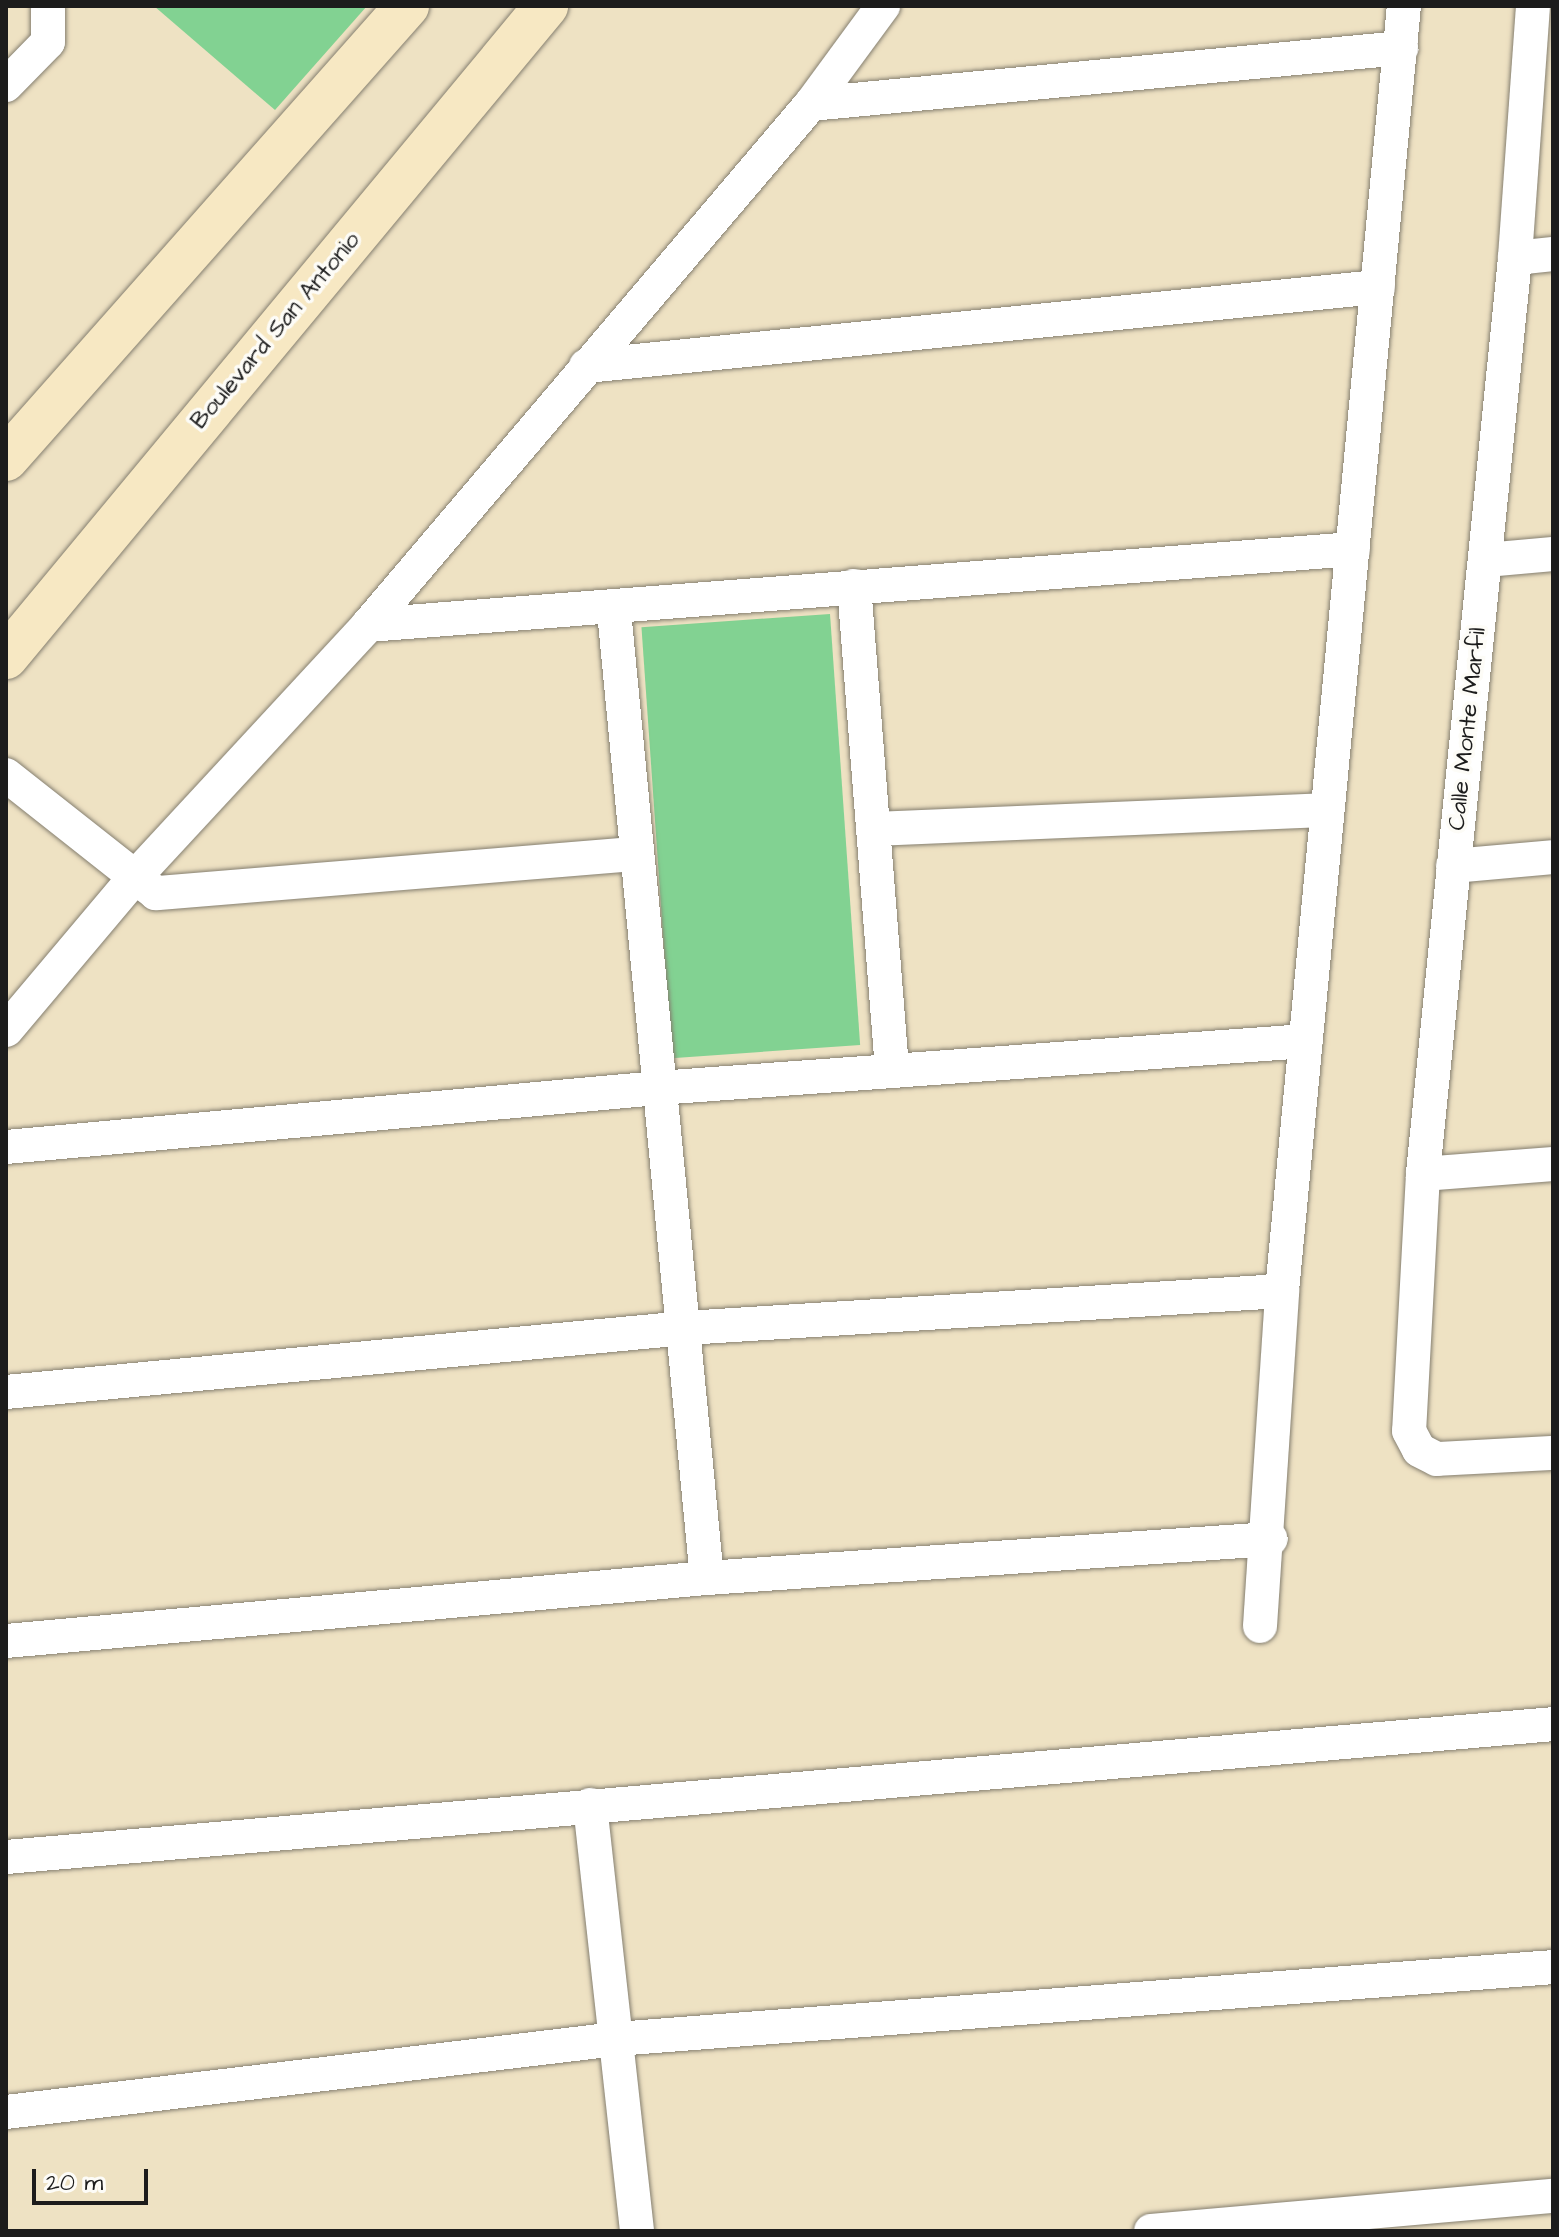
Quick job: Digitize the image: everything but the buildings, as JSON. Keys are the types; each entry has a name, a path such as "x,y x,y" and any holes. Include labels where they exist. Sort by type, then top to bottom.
{"street":[{"path":"6,459 407,6"},
{"name":"Boulevard San Antonio","path":"6,657 546,6"},
{"path":"6,1030 135,877 368,625 811,104 883,6"},
{"path":"1260,1626 1271,1539 1282,1291 1325,810 1404,6"},
{"name":"Calle Monte Marfil","path":"1533,6 1515,258 1423,1174 1409,1431 1419,1450 1465,1460 1553,1453"},
{"path":"6,85 48,42 48,9"},
{"path":"811,104 1401,48"},
{"path":"1515,258 1553,254"},
{"path":"586,366 1378,287"},
{"path":"368,625 614,611 854,586 1353,549"},
{"path":"1486,560 1553,554"},
{"path":"854,586 892,1070"},
{"path":"614,611 633,854 685,1328 707,1578"},
{"path":"6,775 156,893 633,854"},
{"path":"873,829 1325,810"},
{"path":"1453,866 1553,857"},
{"path":"6,1147 658,1088 1305,1041"},
{"path":"1423,1174 1553,1164"},
{"path":"6,1392 685,1328 1282,1291"},
{"path":"6,1641 707,1578 1271,1539"},
{"path":"6,1857 1553,1724"},
{"path":"590,1805 637,2231"},
{"path":"6,2112 616,2039 1553,1967"},
{"path":"1151,2231 1553,2196"}],"green space":[{"path":"154,6 367,6 275,110"},
{"path":"830,614 860,1045 672,1058 641,627"}]}
